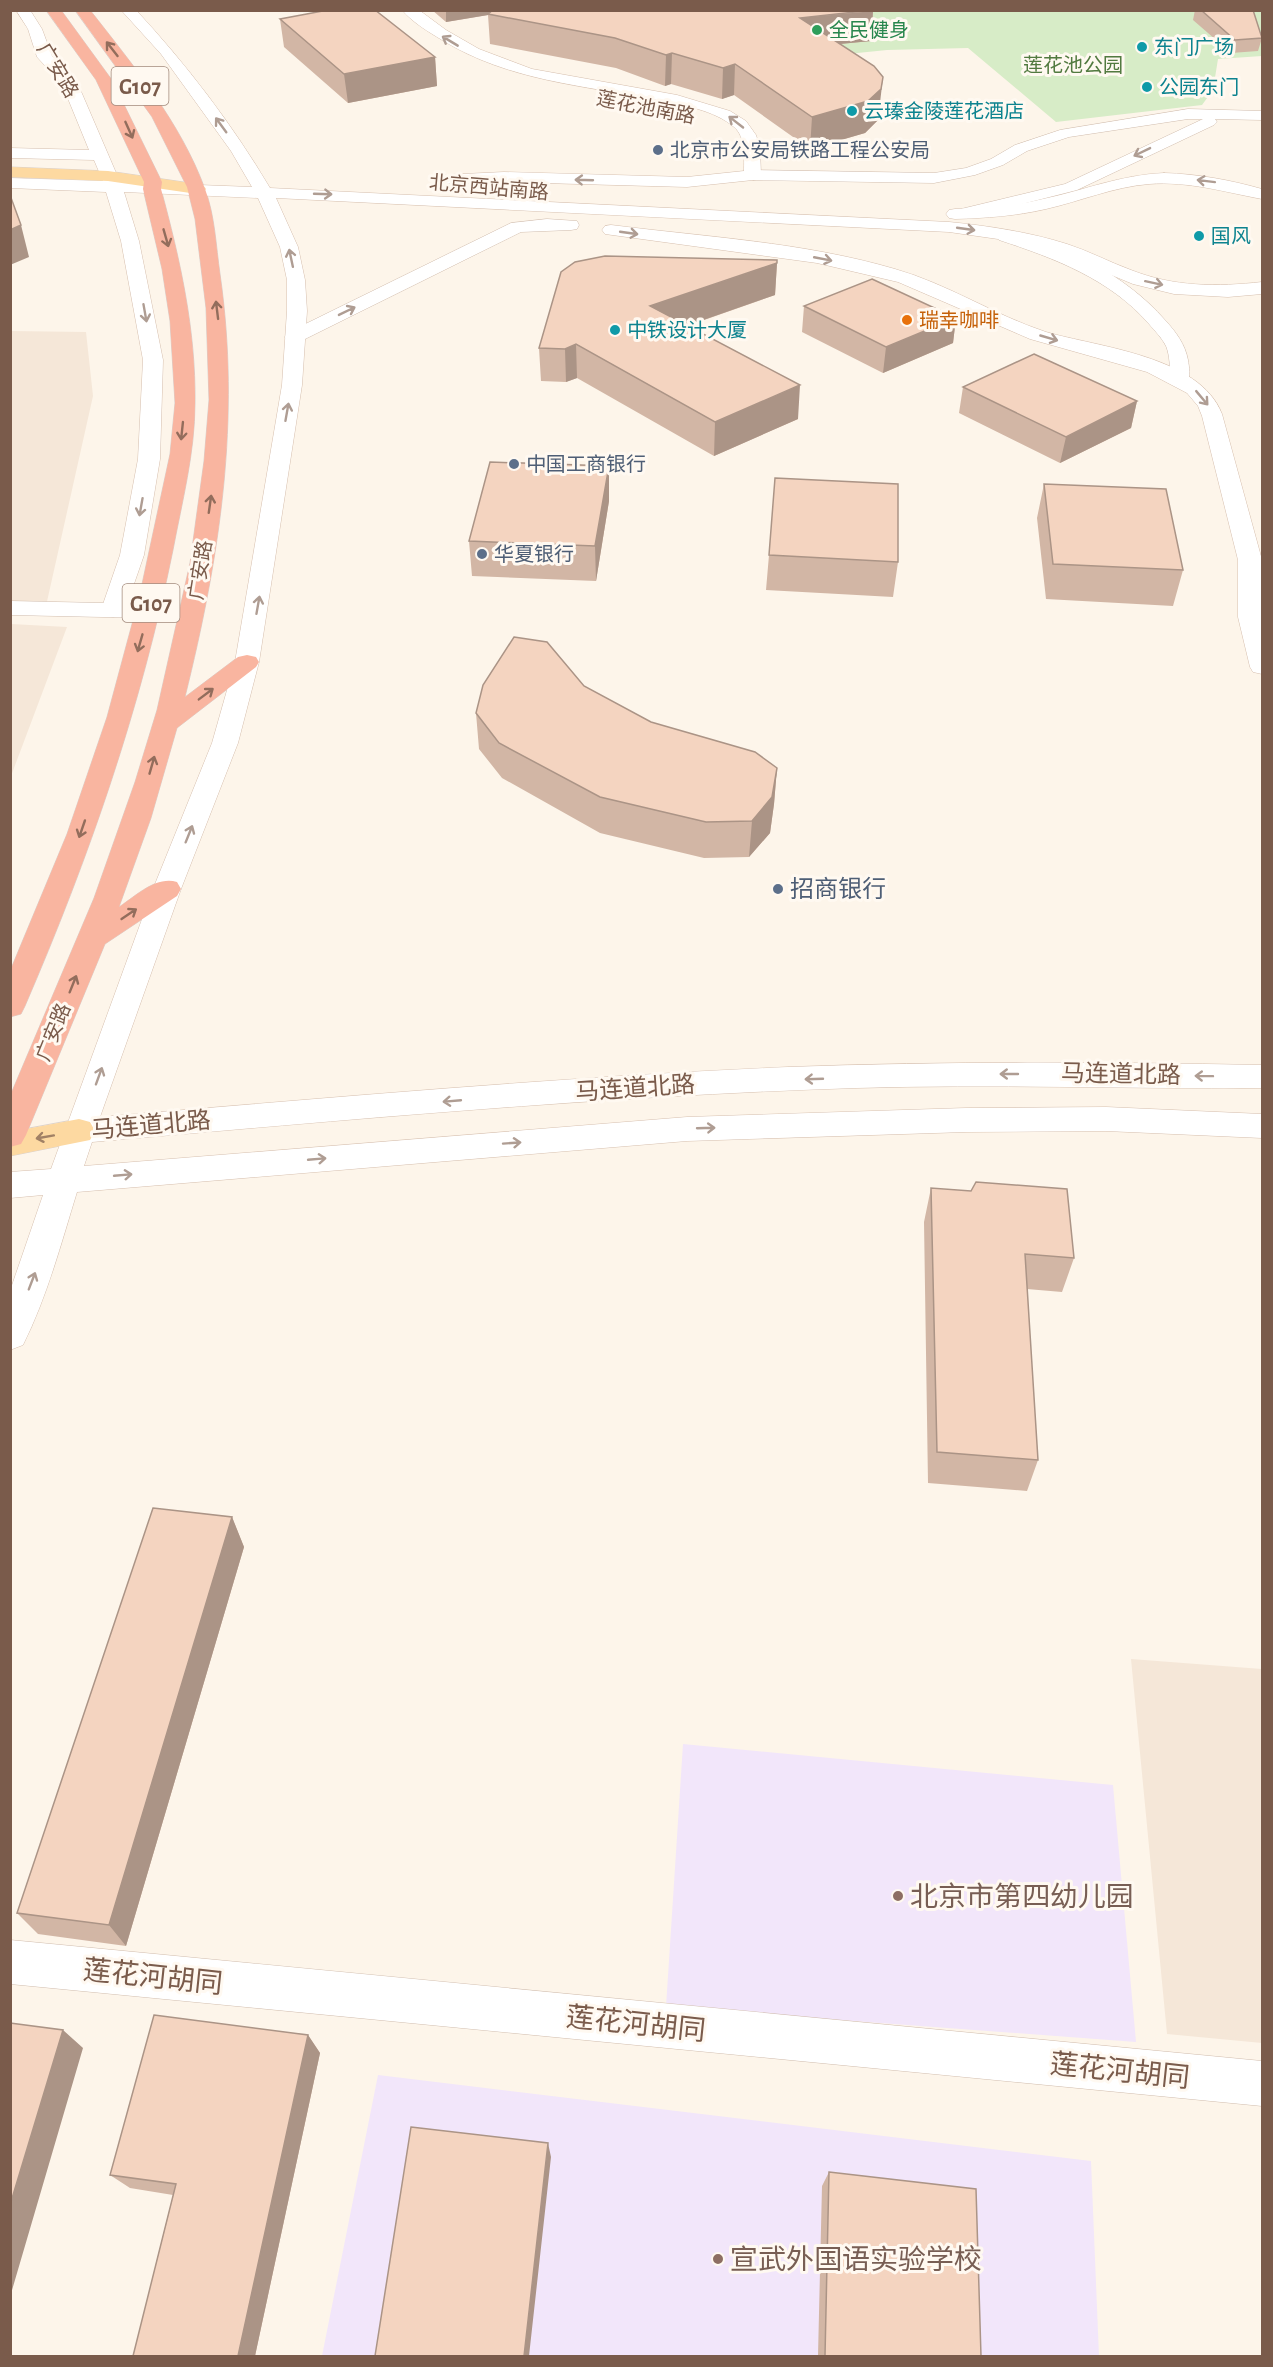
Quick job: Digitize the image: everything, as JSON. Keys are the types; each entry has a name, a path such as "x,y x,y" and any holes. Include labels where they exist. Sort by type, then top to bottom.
{"highway":[{"name":"广安路","path":"10,1006 68,871 115,733 149,611 178,468 185,406 180,304 170,253 150,179 104,80 53,10"},
{"name":"广安路","path":"10,1136 91,939 137,818 164,726 196,599 216,461 221,405 221,357 217,308 198,176 134,76 82,10"},
{"path":"164,726 247,662"},
{"path":"91,939 166,889"}],"main road":[{"name":"北京西站南路","path":"10,161 106,170 150,179 198,176"},
{"name":"北京西站南路","path":"10,172 106,170"},
{"name":"马连道北路","path":"10,1144 79,1131"}],"street":[{"name":"广安路","path":"23,10 35,29 45,57 69,82 106,170 130,241 153,360 149,459 132,555 113,610"},
{"path":"35,29 41,10"},
{"path":"10,1335 35,1273 79,1131 166,889 225,744 247,662 292,385 297,311 296,280 289,247 264,192 239,150 183,72 128,10"},
{"name":"莲花池南路","path":"409,10 458,46 484,58 520,70 685,102 727,115 742,126 748,134 753,175"},
{"name":"莲花池南路","path":"407,27 437,49 465,63 504,77 541,87 674,109 716,124 728,138"},
{"path":"967,213 1071,187 1196,126 1235,114 1253,103"},
{"path":"731,158 726,177 753,175 934,178 969,172 997,162 1021,148 1066,133 1158,117 1235,114 1263,116"},
{"name":"北京西站南路","path":"10,153 150,179 198,176 264,192 404,198 597,211 916,224 999,234 1048,244 1149,283 1181,289 1222,291 1263,288"},
{"name":"北京西站南路","path":"10,183 106,170"},
{"path":"230,173 276,175"},
{"name":"北京西站南路","path":"726,177 687,182 504,177 431,181 666,204 967,213 1047,204 1129,181 1157,178 1222,183 1263,194"},
{"path":"404,198 572,225 813,257 886,272 938,290 994,318 1036,335 1149,366 1180,378 1208,404 1215,424 1250,560 1250,617 1260,650"},
{"path":"294,337 517,227 547,224 572,225"},
{"path":"999,234 1045,249 1106,277 1152,315 1174,345 1179,361 1180,378"},
{"path":"10,608 149,611"},
{"name":"马连道北路","path":"79,1131 485,1098 722,1082 944,1074 1105,1073 1263,1077"},
{"name":"马连道北路","path":"10,1185 687,1129 966,1120 1106,1119 1263,1126"},
{"name":"莲花河胡同","path":"10,1962 1263,2084"}],"shaded area":[{"path":"11,331 86,332 93,396 46,606 11,605"},
{"path":"10,624 67,627 11,776"},
{"path":"1131,1659 1262,1669 1262,2043 1167,2034"},
{"name":"北京市第四幼儿园","path":"683,1744 1113,1785 1136,2042 666,2007"},
{"name":"宣武外国语实验学校","path":"378,2075 1091,2161 1099,2356 322,2356"}],"green space":[{"name":"莲花池公园","path":"575,11 1262,11 1262,56 1218,59 1213,90 1202,105 1056,122 968,48 887,50 808,58"}],"building":[{"path":"328,10 375,10 435,57 344,74 280,19"},
{"path":"493,10 873,10 800,18 874,66 883,77 881,89 868,101 812,117 735,64 723,68 672,53 666,55 615,38 488,14"},
{"path":"1201,10 1253,10 1262,38 1235,40"},
{"path":"10,195 21,225 10,230"},
{"path":"605,256 777,260 777,263 650,306 800,385 715,422 576,344 565,349 539,348 561,272 575,262"},
{"path":"872,279 956,318 886,347 804,306"},
{"path":"1034,354 1137,401 1066,437 963,387"},
{"path":"490,462 609,466 595,546 469,541"},
{"path":"775,478 898,484 898,562 769,555"},
{"path":"1044,484 1166,489 1183,570 1053,564"},
{"path":"514,637 547,642 584,686 651,722 755,752 777,768 772,797 752,821 706,822 600,797 499,743 476,713 483,685"},
{"path":"976,1182 1067,1189 1074,1258 1025,1254 1038,1460 937,1452 931,1188 971,1191"},
{"path":"153,1508 232,1517 109,1925 17,1913"},
{"path":"154,2015 308,2035 238,2356 133,2356 176,2184 110,2175"},
{"path":"10,2023 63,2030 10,2205"},
{"path":"411,2127 548,2143 524,2356 375,2356"},
{"path":"829,2172 976,2189 981,2356 825,2356"}],"place":[{"name":"全民健身","path":"817,30"},
{"name":"东门广场","path":"1142,47"},
{"name":"公园东门","path":"1147,87"},
{"name":"云瑧金陵莲花酒店","path":"852,111"},
{"name":"北京市公安局铁路工程公安局","path":"658,150"},
{"name":"国风","path":"1199,236"},
{"name":"瑞幸咖啡","path":"907,320"},
{"name":"中铁设计大厦","path":"615,330"},
{"name":"中国工商银行","path":"514,464"},
{"name":"华夏银行","path":"482,554"},
{"name":"招商银行","path":"778,889"},
{"name":"北京市第四幼儿园","path":"898,1896"},
{"name":"宣武外国语实验学校","path":"718,2259"}]}
